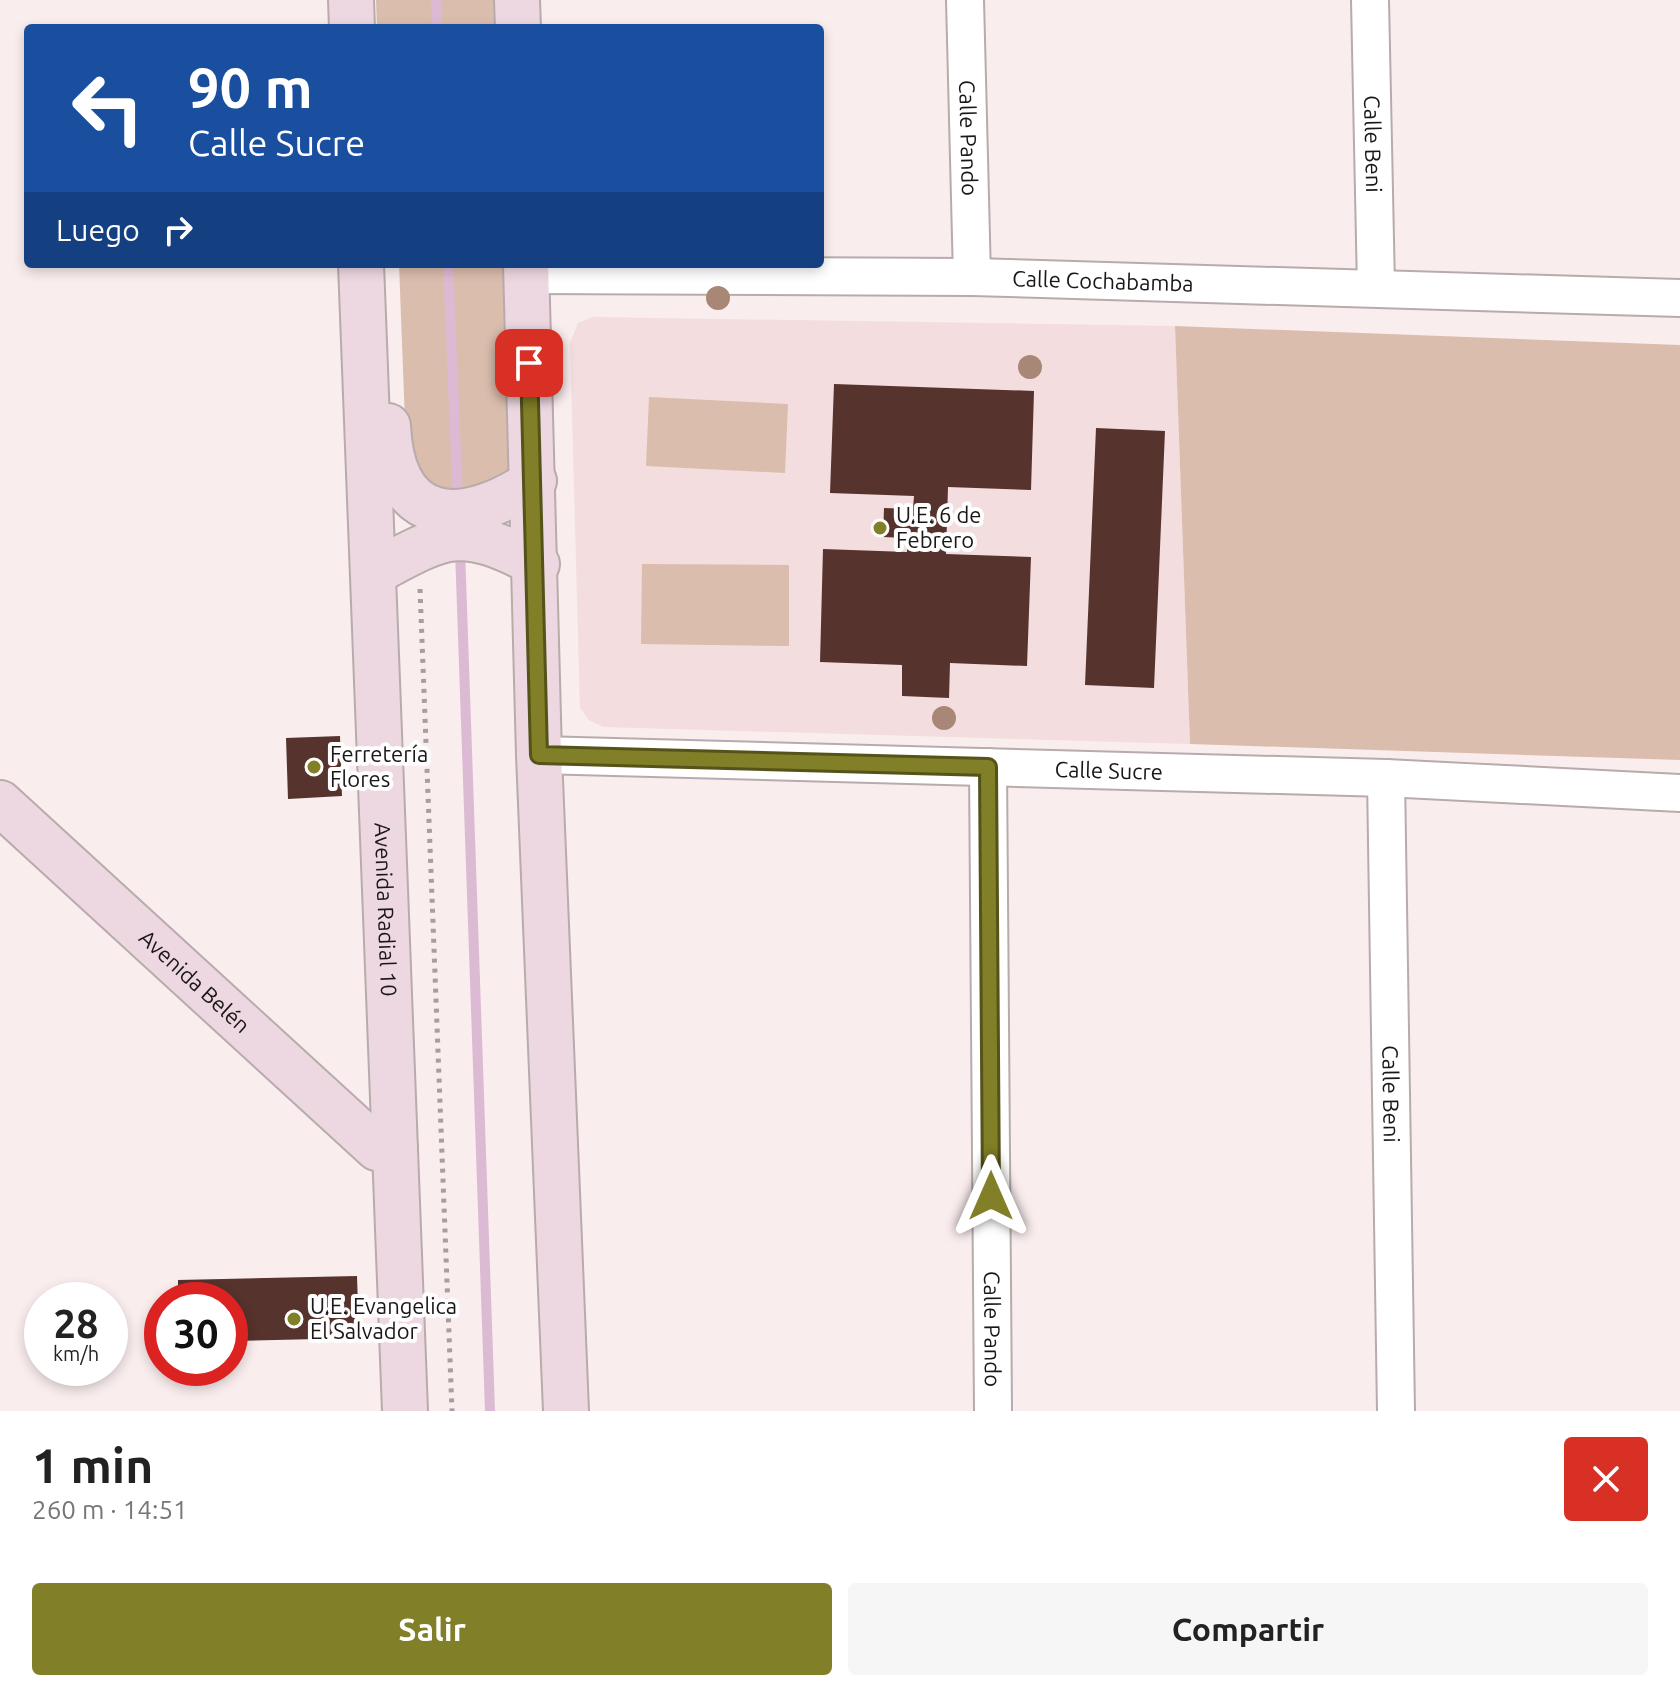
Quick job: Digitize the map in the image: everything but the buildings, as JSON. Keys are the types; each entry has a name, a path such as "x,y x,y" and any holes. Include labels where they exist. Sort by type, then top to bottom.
{"main road":[{"path":"351,0 352,24"},
{"path":"517,0 518,24"},
{"name":"Avenida Radial 10","path":"361,268 405,1411"},
{"path":"379,268 389,457 421,533"},
{"path":"526,269 523,557 539,755 566,1411"},
{"path":"375,572 421,533 457,513 491,507 522,489"},
{"path":"421,533 494,542 523,557"},
{"name":"Avenida Belén","path":"0,803 377,1148 395,1148"}],"street":[{"name":"Calle Pando","path":"965,0 972,277"},
{"name":"Calle Beni","path":"1370,0 1376,288"},
{"name":"Calle Cochabamba","path":"526,269 972,277 1680,298"},
{"name":"Calle Sucre","path":"539,755 1386,778 1680,793"},
{"name":"Calle Pando","path":"988,767 993,1411"},
{"name":"Calle Beni","path":"1386,778 1396,1411"}],"path":[{"path":"421,533 452,1411"}],"shaded area":[{"path":"376,0 502,0 503,24 377,24"},
{"path":"399,268 510,268 516,469 489,493 436,497 407,475"},
{"path":"593,317 1175,326 1190,744 603,727 589,720 580,708 570,343 578,323"},
{"path":"1175,326 1680,345 1680,760 1190,744"},
{"path":"649,397 788,404 785,473 646,466"},
{"path":"642,564 789,565 789,646 641,644"}],"waterway":[{"path":"436,0 437,24"},
{"path":"448,268 458,502"},
{"path":"460,550 490,1411"}],"place":[{"name":"U.E. 6 de Febrero","path":"880,528"},
{"name":"Ferretería Flores","path":"314,767"},
{"name":"U.E. Evangelica El Salvador","path":"294,1319"}],"route":[{"path":"529,363 537,564 539,755 988,767 991,1196"}]}
